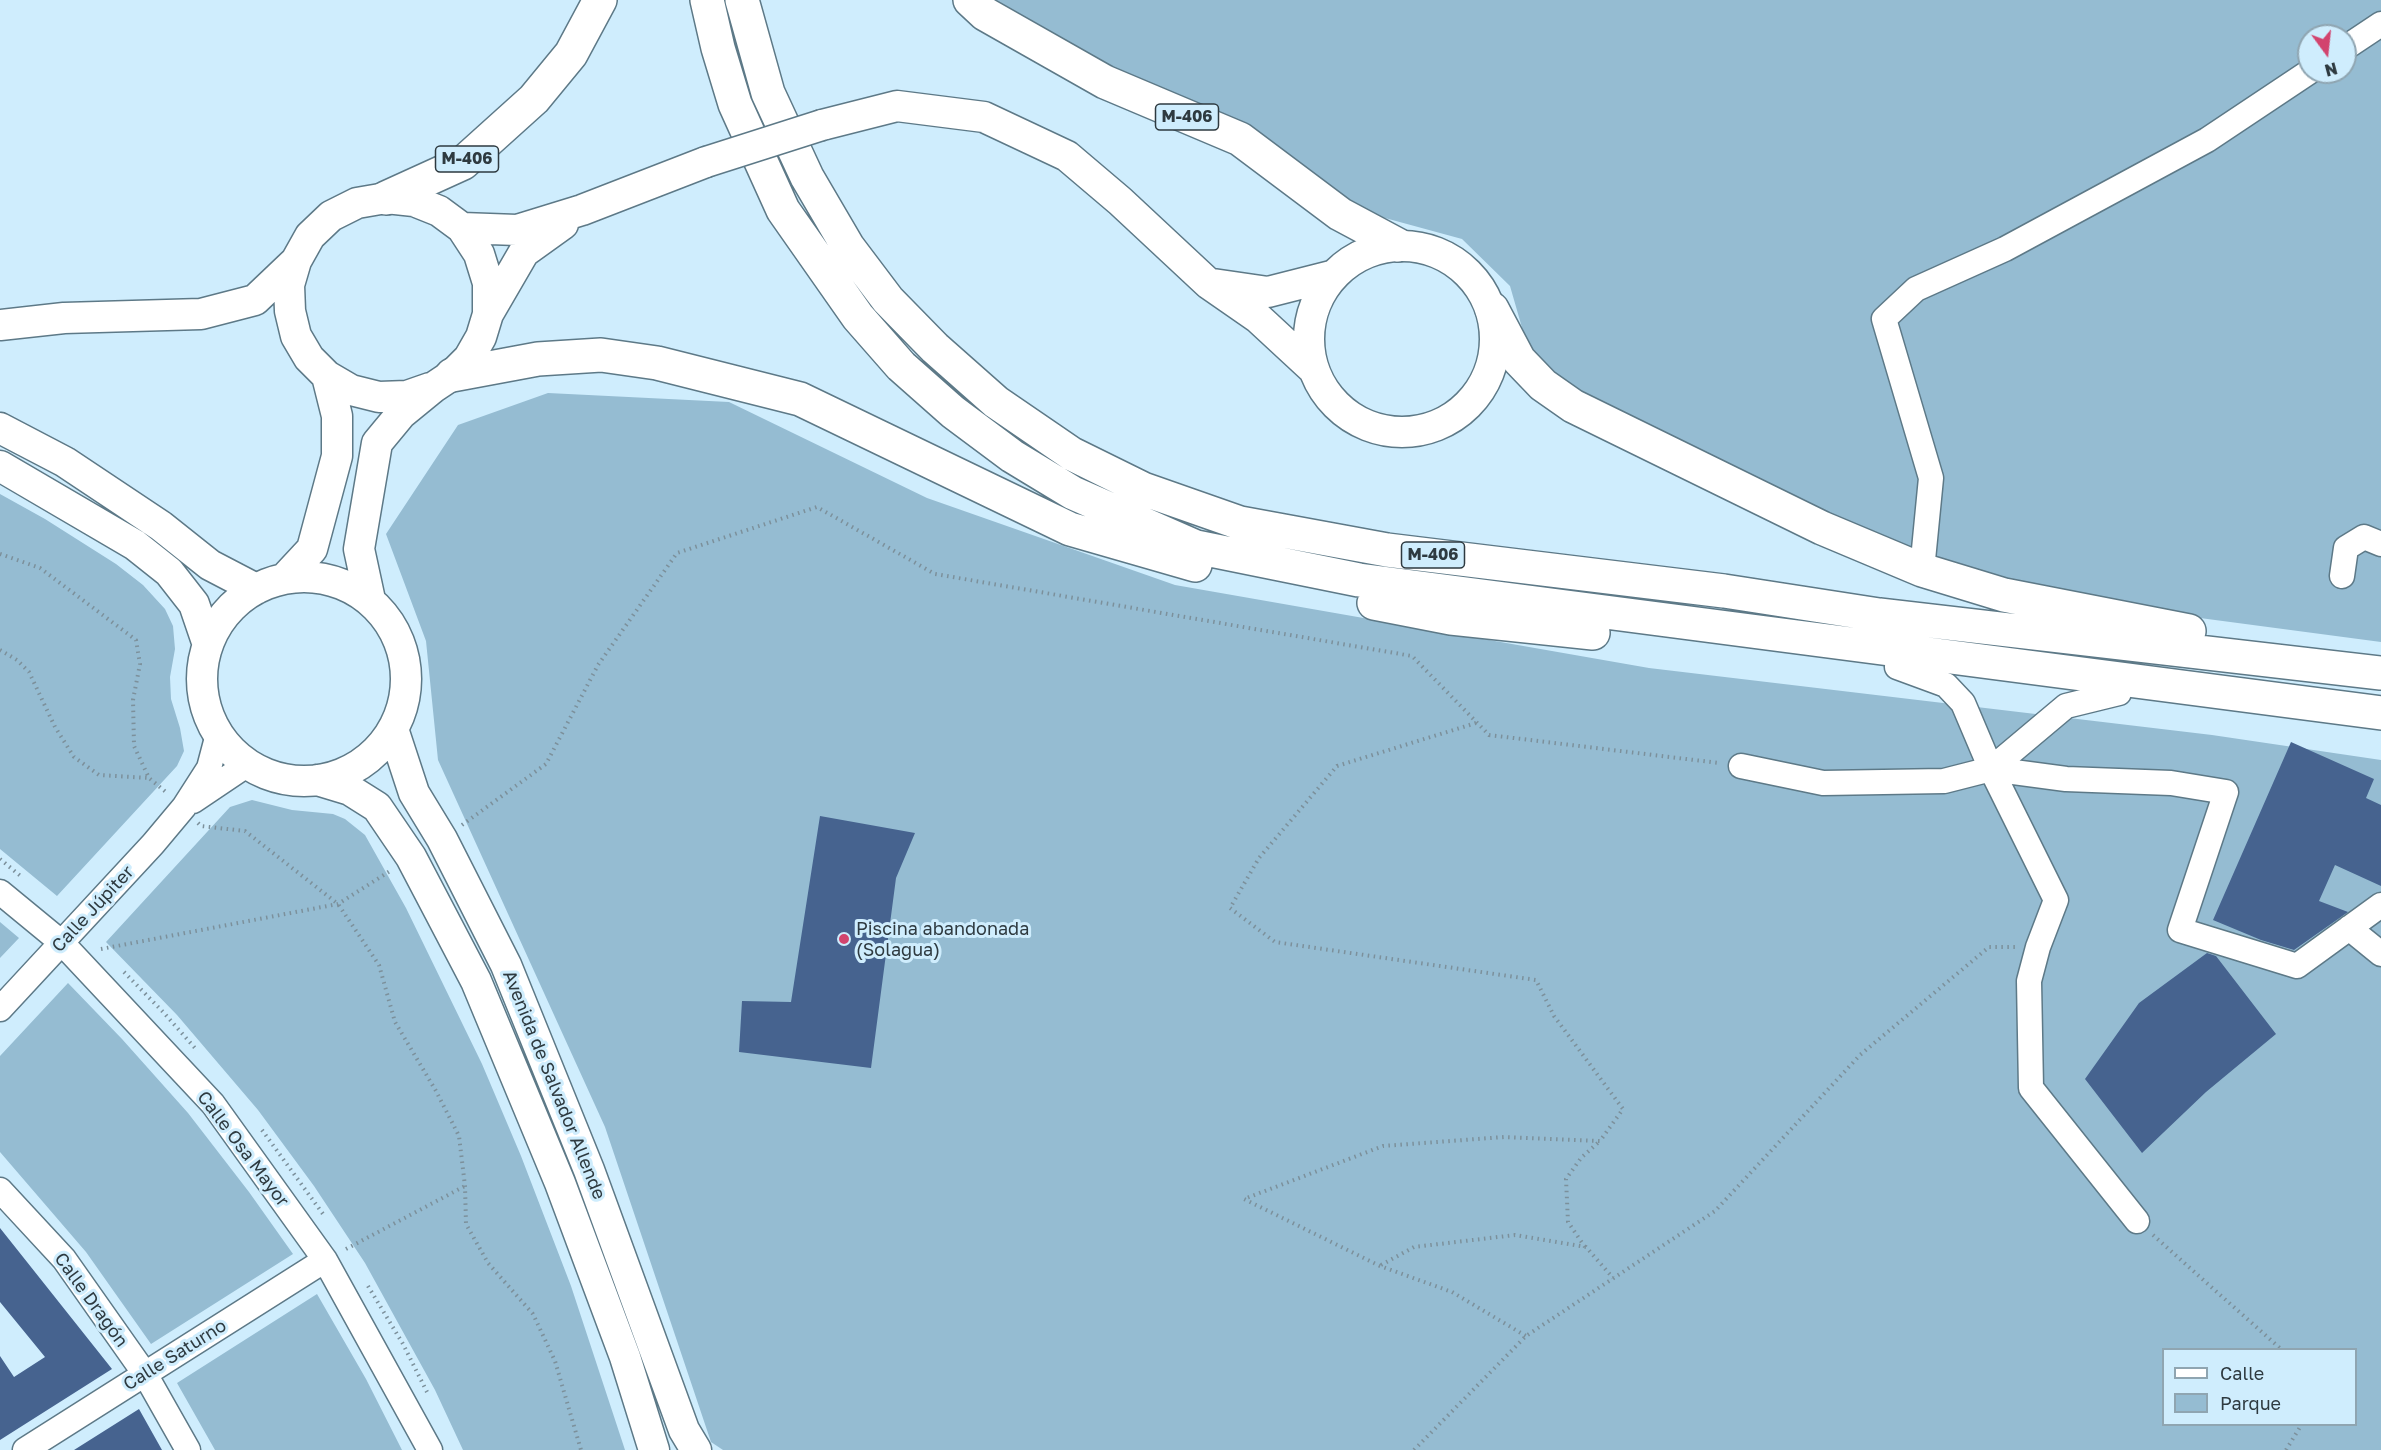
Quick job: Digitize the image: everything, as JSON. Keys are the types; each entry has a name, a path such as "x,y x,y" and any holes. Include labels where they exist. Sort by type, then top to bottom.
{"highway":[{"name":"M-406","path":"386,198 463,163 534,99 571,54 600,0"},
{"name":"M-406","path":"707,0 718,48 735,104 783,210 858,316 901,366 953,412 1012,456 1073,493 1196,547 1359,580 2381,714"},
{"name":"M-406","path":"742,0 768,93 807,177 849,247 888,300 935,348 996,402 1072,454 1143,489 1240,524 1387,550 1724,591 1879,615 2381,673"},
{"name":"M-406","path":"970,0 985,14 1105,82 1240,139 1341,214 1398,245"},
{"path":"1492,309 1519,360 1543,385 1573,406 1822,528 1922,570 2004,595 2212,636 2381,658"},
{"path":"443,381 538,358 601,355 657,363 800,399 1070,529 1229,575 1451,618 1897,666 2119,693 2233,704 2311,705"}],"main road":[{"path":"462,228 517,230 582,210 706,162 822,125 897,106 984,117 1067,156 1120,201 1209,284 1258,318 1312,368"},
{"path":"443,381 407,396 379,397 351,390 327,376 309,358 296,336 292,319 290,285 296,261 310,236 331,216 357,203 386,198 414,201 439,211 462,228 479,254 488,283 488,314"},
{"path":"370,600 359,549 377,442 401,414 469,358 481,337 488,314 524,252 582,210"},
{"path":"1398,245 1428,248 1456,261 1477,282 1492,309 1496,338 1492,368 1478,394 1457,415 1431,428 1402,432 1372,428 1346,415 1325,394 1312,368 1307,336 1314,304 1331,276 1350,260 1373,249 1398,245"},
{"path":"0,325 64,318 201,314 255,300 296,261"},
{"path":"1209,284 1268,292 1331,276"},
{"path":"285,578 312,549 337,456 337,416 327,376"},
{"path":"0,428 64,462 161,526 210,565 256,588"},
{"path":"0,466 135,546 169,572 194,604 207,645"},
{"path":"315,577 344,584 370,600 389,621 402,646 404,656 407,675 404,703 393,729 373,754 347,771 317,780 270,775 248,764 232,751 218,734 206,706 202,675 207,645 219,622 235,603 256,588 285,578 315,577"},
{"name":"Avenida de Salvador Allende","path":"393,729 414,793 442,839 506,965 590,1170 684,1430 696,1450"},
{"name":"Avenida de Salvador Allende","path":"317,780 350,790 377,807 411,857 476,981 542,1141 625,1357 654,1450"}],"street":[{"path":"2357,40 2381,24"},
{"path":"1922,570 1931,478 1884,319 1916,289 2005,249 2207,140 2297,80"},
{"path":"2342,576 2346,548 2364,537 2381,544"},
{"path":"1897,666 1946,685 1963,703 1991,769 2056,900 2038,947 2029,981 2031,1088 2138,1221"},
{"path":"1991,769 2066,706 2119,693"},
{"name":"Calle Júpiter","path":"0,1009 153,844 184,807 209,768 218,734"},
{"name":"Calle Júpiter","path":"184,807 248,764"},
{"path":"1741,766 1823,783 1944,781 1991,769 2066,779 2171,783 2226,792 2180,930 2297,966 2381,905"},
{"name":"Calle Osa Mayor","path":"0,892 62,943 213,1104 325,1260 430,1450"},
{"path":"2349,927 2381,954"},
{"name":"Calle Dragón","path":"0,1190 64,1259 145,1374 188,1450"},
{"name":"Calle Saturno","path":"25,1450 325,1260"}],"path":[{"path":"442,839 546,764 598,665 677,553 817,507 935,574 1412,656 1488,735 1741,766"},
{"path":"0,554 40,568 135,640 140,664 133,700 134,746 149,778 184,807 201,826 245,831 338,904 379,965 395,1022 436,1091 459,1136 465,1186 466,1224 489,1263 533,1314 555,1361 581,1450"},
{"path":"0,650 17,660 29,672 55,727 74,757 99,775 149,778"},
{"path":"1476,723 1337,766 1259,858 1230,908 1275,942 1536,980 1554,1016 1623,1109 1566,1179 1568,1222 1613,1278"},
{"path":"101,949 338,904 411,857"},
{"path":"1414,1450 1526,1336 1715,1211 1860,1055 1989,947 2038,947"},
{"path":"1526,1336 1452,1292 1380,1266 1244,1199 1383,1146 1504,1137 1600,1140"},
{"path":"346,1249 465,1186"},
{"path":"2138,1221 2280,1348"},
{"path":"1380,1266 1414,1247 1515,1235 1586,1247"},
{"path":"2286,1450 2301,1426"}],"green space":[{"path":"989,0 2381,0 2381,642 2087,603 1943,566 1773,489 1550,377 1527,345 1510,286 1462,239 1352,209 1024,26"},
{"path":"548,393 729,402 927,498 1175,585 1649,668 2212,735 2381,760 2381,1450 723,1450 711,1442 605,1127 438,760 426,641 386,534 458,425"},
{"path":"0,494 45,519 116,564 143,585 165,609 173,626 175,649 170,677 171,699 184,751 177,766 57,896 0,849"},
{"path":"252,800 292,810 333,814 345,819 365,835 406,908 482,1064 521,1156 571,1286 625,1450 463,1450 435,1390 365,1263 314,1186 258,1110 177,1015 106,942 230,807"},
{"path":"0,922 19,938 0,958"},
{"path":"68,983 188,1113 293,1254 151,1344 86,1252 0,1152 0,1056"},
{"path":"317,1294 366,1379 402,1450 215,1450 177,1383"}],"building":[{"path":"2291,742 2374,779 2366,798 2381,805 2381,886 2335,865 2319,901 2348,912 2294,950 2261,940 2213,920"},
{"name":"Piscina abandonada (Solagua)","path":"820,816 915,833 896,878 871,1068 739,1052 742,1001 791,1002"},
{"path":"2207,953 2216,956 2276,1034 2206,1092 2142,1153 2085,1079 2139,1003"},
{"path":"0,1228 112,1369 0,1440 0,1356 14,1377 45,1357 0,1302"},
{"path":"139,1409 162,1450 74,1450"}],"place":[{"name":"Piscina abandonada (Solagua)","path":"844,939"}]}
